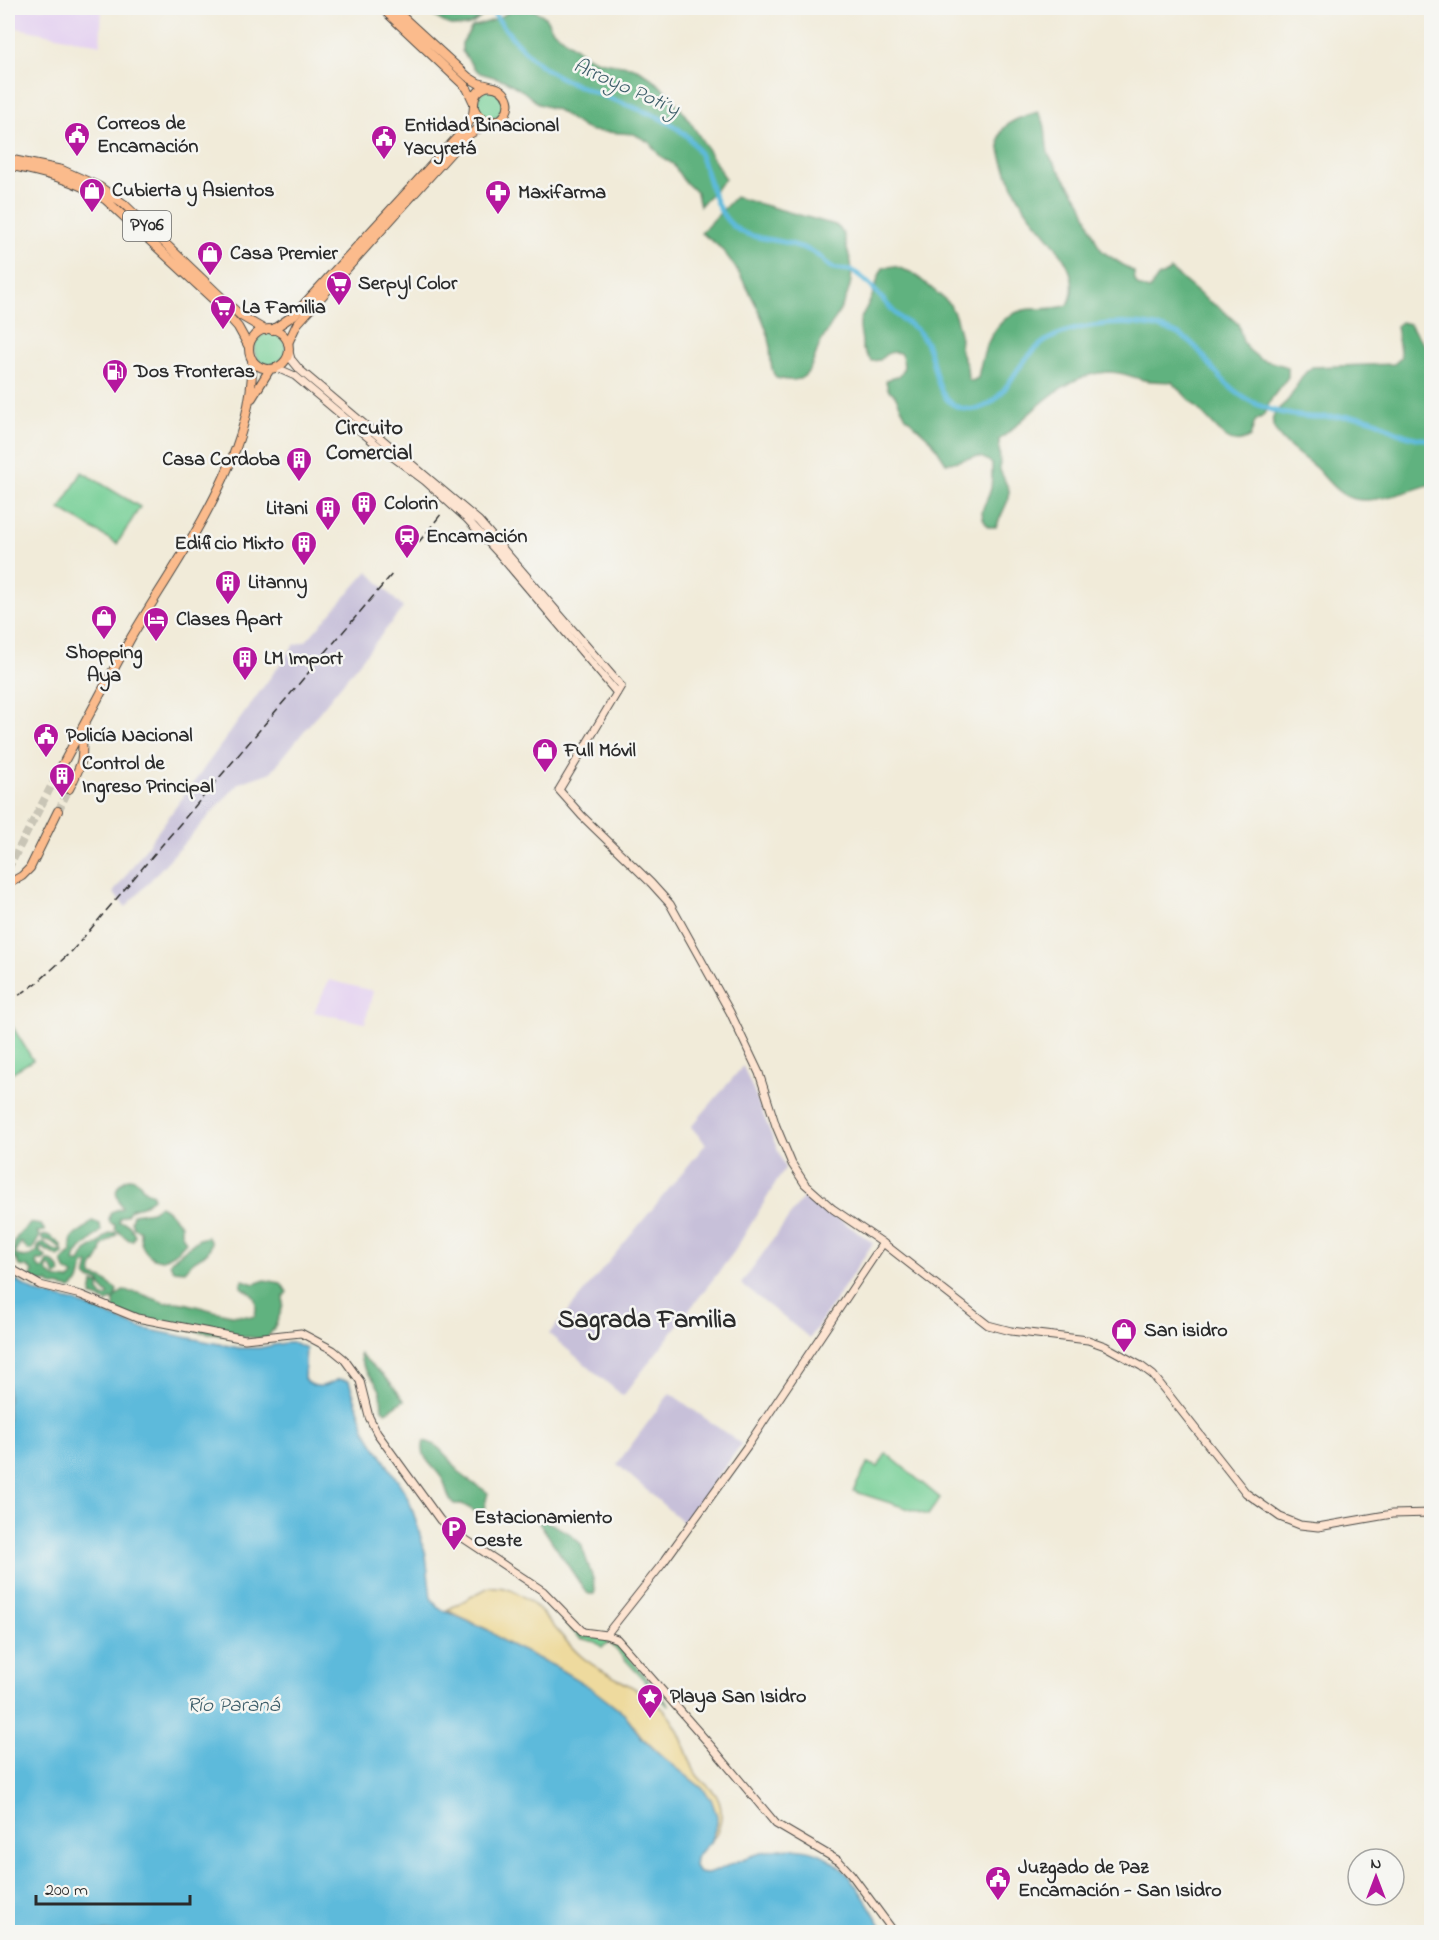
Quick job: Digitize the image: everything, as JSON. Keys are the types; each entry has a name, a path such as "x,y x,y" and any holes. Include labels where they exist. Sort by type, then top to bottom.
{"main road":[{"path":"382,8 467,88 479,117 494,121"},
{"path":"393,8 468,77 504,92 508,100 507,112 500,119 475,130 463,140 302,318 293,329 288,342 289,352 300,369 454,498 487,529 619,689"},
{"path":"249,346 255,335 269,330 294,315 464,130 470,122 478,93 491,86"},
{"name":"PY06","path":"8,159 62,170 100,187 124,204 241,316 282,334 288,342"},
{"name":"PY06","path":"8,165 65,180 88,189 106,200 215,301 238,327 249,346 252,359 250,401 238,441 212,501 88,716 56,777"},
{"name":"PY06","path":"250,401 274,368 286,360 289,352"},
{"path":"252,359 258,366 274,368 295,376 468,519 619,689"},
{"path":"619,689 559,790 670,904 730,1012 759,1073 776,1126 796,1171 806,1184 833,1209 883,1243 995,1328 1088,1340 1105,1346 1141,1366 1152,1375 1246,1493 1280,1517 1300,1525 1318,1527 1392,1514 1431,1513"},
{"name":"PY06","path":"69,789 82,762 84,751 82,728"},
{"path":"8,884 30,868 58,811"},
{"path":"606,1635 663,1563 748,1444 883,1243"},
{"path":"8,1267 40,1285 81,1295 146,1320 245,1339 301,1333 333,1350 344,1359 360,1381 369,1417 377,1433 440,1521 543,1591 583,1632 617,1639 776,1824 839,1861 894,1932"}],"shaded area":[{"path":"8,8 102,8 100,45 8,26"},
{"path":"368,571 403,608 271,772 239,783 126,907 113,893 294,645 306,641"},
{"path":"329,980 373,991 365,1023 314,1012"},
{"path":"743,1066 785,1168 734,1252 623,1396 549,1334 706,1144 691,1127"},
{"path":"805,1195 873,1243 810,1338 741,1284"},
{"path":"670,1393 741,1444 685,1524 617,1464"}],"green space":[{"path":"424,8 488,8 473,23 457,26 441,21"},
{"path":"515,8 528,9 541,14 553,31 584,54 598,61 635,68 667,92 689,120 725,179 700,206 697,193 683,180 673,164 660,156 649,142 634,134 592,131 584,128 557,110 539,104 504,80 480,73 474,68 462,51 462,43 472,27 497,19"},
{"path":"486,89 500,91 507,103 500,117 489,119 478,110 478,96"},
{"path":"1038,112 1044,122 1049,156 1081,202 1103,252 1134,272 1137,285 1149,290 1158,277 1171,270 1238,324 1243,342 1249,350 1260,359 1288,368 1288,377 1272,398 1263,416 1255,421 1250,437 1237,442 1225,437 1172,382 1148,381 1108,372 1092,374 1063,387 999,440 1000,470 1009,490 1009,498 996,527 988,527 982,511 991,488 992,464 975,457 946,463 932,441 906,417 895,395 888,389 886,381 900,376 903,370 904,362 900,353 889,353 880,360 871,361 862,348 860,323 883,268 894,266 913,273 949,303 961,338 960,349 967,367 968,379 972,381 978,378 983,355 993,333 1008,317 1031,309 1068,305 1072,292 1069,268 1056,246 1020,199 1008,175 1000,150 1002,131 1008,124"},
{"path":"735,197 835,225 844,236 852,274 847,295 820,344 809,371 800,379 776,378 771,363 769,338 750,293 723,251 701,233"},
{"path":"1401,322 1409,324 1431,354 1431,484 1383,498 1355,499 1338,491 1316,468 1281,439 1273,424 1273,417 1288,400 1304,374 1312,367 1394,364 1401,358 1396,326"},
{"path":"270,333 281,338 286,349 281,360 270,365 259,360 254,349 259,338"},
{"path":"82,472 140,507 117,544 60,509"},
{"path":"12,1026 33,1060 8,1075 8,1029"},
{"path":"128,1178 137,1180 145,1191 153,1194 153,1198 142,1206 131,1209 127,1215 120,1218 119,1222 127,1224 135,1235 133,1240 129,1240 115,1229 115,1225 110,1223 109,1219 111,1212 122,1208 116,1191 119,1185"},
{"path":"159,1206 168,1211 181,1225 181,1232 186,1242 178,1251 162,1260 148,1254 141,1241 140,1231 134,1228 131,1221 133,1214 152,1211"},
{"path":"92,1221 100,1224 101,1231 76,1254 74,1262 80,1262 86,1251 115,1232 117,1234 102,1246 100,1256 92,1268 92,1276 103,1279 117,1290 115,1297 123,1291 139,1293 165,1303 180,1302 224,1314 251,1317 255,1316 256,1302 250,1292 241,1287 243,1280 254,1284 265,1280 281,1283 287,1292 283,1297 281,1313 272,1330 266,1339 185,1330 139,1321 114,1311 114,1299 107,1302 91,1296 93,1283 99,1284 102,1297 109,1295 103,1290 99,1281 86,1277 89,1264 84,1264 79,1282 71,1289 50,1285 48,1282 38,1283 31,1276 33,1272 27,1267 19,1266 16,1258 8,1259 8,1251 13,1251 19,1234 31,1223 41,1225 45,1231 37,1232 40,1236 32,1250 28,1250 21,1242 14,1254 23,1257 32,1255 44,1242 51,1249 60,1252 61,1249 52,1242 42,1240 42,1236 48,1235 61,1245 63,1254 58,1257 41,1247 40,1251 46,1257 43,1260 37,1260 36,1264 41,1269 48,1261 52,1262 58,1266 61,1273 56,1276 49,1266 46,1269 50,1275 70,1280 74,1276 65,1270 62,1261 72,1252 73,1237"},
{"path":"207,1237 211,1242 207,1253 185,1271 173,1270 170,1263 172,1260 199,1239"},
{"path":"360,1354 390,1382 404,1400 386,1412 382,1409 379,1389 363,1365"},
{"path":"424,1441 436,1446 463,1476 488,1493 484,1509 476,1512 462,1504 452,1502 444,1482 426,1458 423,1448"},
{"path":"886,1453 940,1498 928,1515 853,1491 868,1463 878,1467"},
{"path":"542,1519 569,1533 581,1544 593,1579 594,1594 585,1591 539,1522"},
{"path":"566,1621 578,1632 616,1642 669,1705 609,1642 602,1647 595,1642 580,1638 565,1623"}],"sand":[{"name":"Playa San Isidro","path":"489,1587 504,1588 530,1601 581,1656 640,1691 666,1712 677,1728 695,1772 718,1798 721,1811 720,1825 710,1842 717,1824 703,1789 664,1758 642,1737 624,1714 556,1667 530,1656 488,1630 447,1610"}],"water":[{"name":"Río Paraná","path":"8,1276 37,1293 73,1301 140,1328 239,1348 295,1343 306,1348 304,1379 308,1383 321,1386 339,1379 349,1381 366,1432 405,1492 412,1508 426,1555 431,1598 438,1608 488,1630 506,1643 556,1667 591,1688 624,1714 642,1738 703,1789 711,1799 717,1816 717,1824 710,1842 695,1858 694,1866 699,1873 714,1872 765,1852 800,1848 816,1852 832,1860 847,1874 885,1932 8,1932"}],"waterway":[{"name":"Arroyo Poti´y","path":"490,8 515,41 546,69 581,87 659,118 682,132 698,152 721,211 735,227 759,238 804,248 832,268 858,274 895,313 921,335 929,350 941,391 954,405 965,409 975,409 991,403 1003,391 1032,352 1059,335 1092,326 1137,324 1167,329 1189,341 1230,387 1261,406 1298,416 1365,418 1377,421 1405,435 1432,440"}],"tunnel":[{"path":"8,869 56,777"},
{"path":"58,811 69,789"}],"railway":[{"path":"418,543 442,513"},
{"path":"8,1003 38,982 72,951 393,573"}],"place":[{"name":"Correos de Encarnación","path":"77,158"},
{"name":"Entidad Binacional Yacyretá","path":"384,161"},
{"name":"Cubierta y Asientos","path":"92,214"},
{"name":"Maxifarma","path":"498,216"},
{"name":"Casa Premier","path":"210,277"},
{"name":"Serpyl Color","path":"339,307"},
{"name":"La Familia","path":"223,331"},
{"name":"Dos Fronteras","path":"115,395"},
{"name":"Casa Cordoba","path":"299,483"},
{"name":"Colorin","path":"364,527"},
{"name":"Litani","path":"328,532"},
{"name":"Encarnación","path":"407,560"},
{"name":"Edificio Mixto","path":"304,567"},
{"name":"Litanny","path":"228,606"},
{"name":"Shopping Aya","path":"104,641"},
{"name":"Clases Apart","path":"156,643"},
{"name":"LM Import","path":"245,682"},
{"name":"Policía Nacional","path":"46,759"},
{"name":"Full Móvil","path":"545,774"},
{"name":"Control de Ingreso Principal","path":"62,799"},
{"name":"San isidro","path":"1124,1354"},
{"name":"Estacionamiento Oeste","path":"454,1552"},
{"name":"Playa San Isidro","path":"650,1720"},
{"name":"Juzgado de Paz Encarnación - San Isidro","path":"998,1902"}],"district":[{"name":"Circuito Comercial","path":"369,442"},
{"name":"Sagrada Familia","path":"647,1321"}]}
